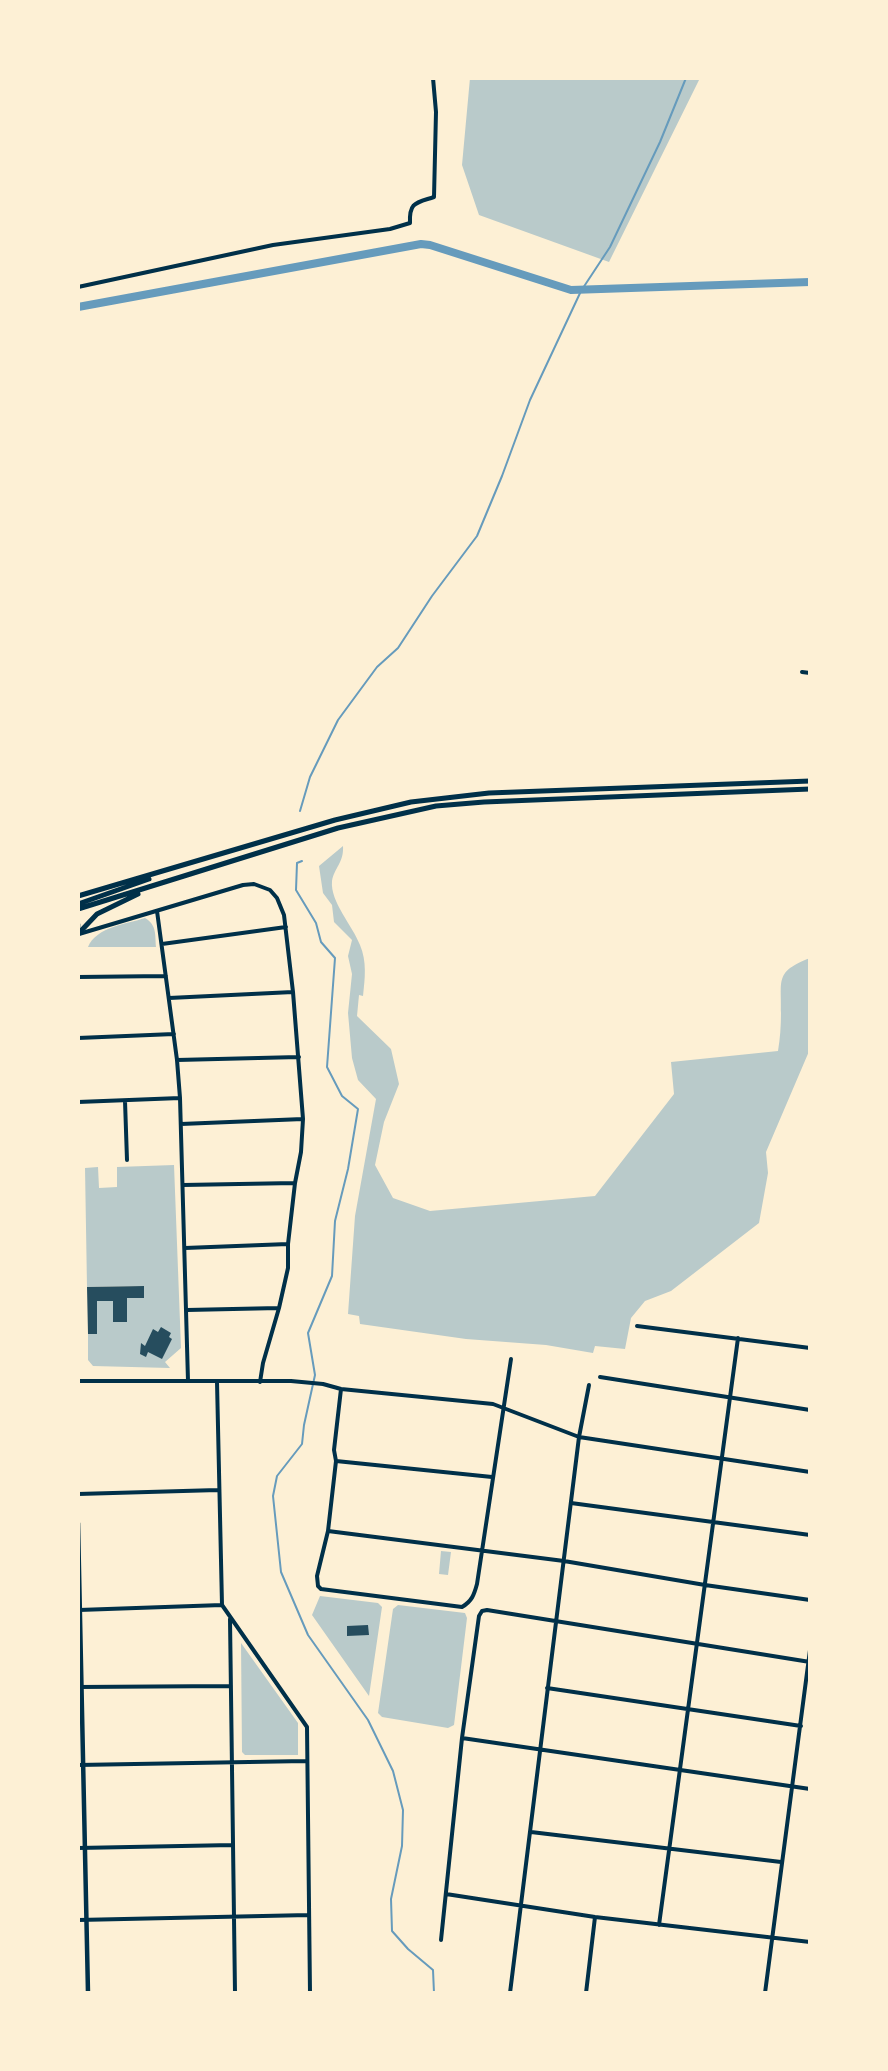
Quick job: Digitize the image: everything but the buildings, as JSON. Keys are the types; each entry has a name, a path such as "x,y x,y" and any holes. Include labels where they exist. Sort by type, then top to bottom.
{"main road":[{"path":"78,896 382,807 442,797 489,793 810,781"},
{"path":"78,909 338,828 436,806 484,802 810,789"},
{"path":"78,904 154,877 167,870"},
{"path":"78,934 97,914 152,886"}],"street":[{"path":"78,287 273,245 390,229 410,223 409,211 414,204 434,197 436,112 433,78"},
{"path":"802,672 810,673"},
{"path":"78,924 78,934 103,929 157,911 254,884 270,890 277,898 284,915 293,992 303,1119 301,1152 288,1244 288,1268 260,1382"},
{"path":"157,911 174,1034 180,1098 188,1381"},
{"path":"162,944 286,927"},
{"path":"78,977 166,976"},
{"path":"169,998 293,992"},
{"path":"78,1038 174,1034"},
{"path":"177,1060 299,1057"},
{"path":"78,1102 180,1098"},
{"path":"125,1101 127,1160"},
{"path":"181,1124 303,1119"},
{"path":"183,1185 295,1183"},
{"path":"184,1248 288,1244"},
{"path":"187,1310 279,1308"},
{"path":"637,1326 810,1348"},
{"path":"659,1924 738,1338"},
{"path":"341,1389 328,1530 317,1576 318,1586 321,1589 462,1607 473,1596 477,1584 511,1359"},
{"path":"600,1377 810,1410"},
{"path":"78,1381 291,1381 323,1384 341,1389 493,1404 579,1437 810,1472"},
{"path":"217,1382 222,1605 307,1727 310,1993"},
{"path":"510,1993 579,1437 589,1385"},
{"path":"336,1461 492,1477"},
{"path":"78,1494 218,1490"},
{"path":"571,1503 810,1535"},
{"path":"78,1523 81,1765 88,1993"},
{"path":"328,1530 564,1561 810,1600"},
{"path":"79,1610 222,1605"},
{"path":"441,1940 462,1737 479,1616 482,1611 809,1662"},
{"path":"230,1618 235,1993"},
{"path":"765,1993 810,1650"},
{"path":"80,1687 231,1686"},
{"path":"547,1688 801,1726"},
{"path":"462,1737 810,1789"},
{"path":"81,1765 306,1761"},
{"path":"531,1832 781,1862"},
{"path":"78,1848 233,1845"},
{"path":"446,1894 595,1917 810,1942"},
{"path":"78,1920 309,1915"},
{"path":"586,1993 595,1917"}],"shaded area":[{"path":"470,78 700,78 609,262 479,215 462,165"},
{"path":"343,846 342,857 333,876 332,889 338,905 357,938 364,958 363,996 359,995 357,1016 391,1049 399,1084 384,1122 375,1165 393,1198 430,1211 595,1196 674,1094 671,1062 778,1051 782,978 790,968 810,958 810,1049 766,1152 768,1173 759,1223 671,1291 645,1301 631,1318 625,1349 595,1346 593,1353 546,1345 466,1339 360,1324 359,1316 348,1314 355,1216 376,1099 358,1080 352,1058 348,1013 352,974 348,956 352,940 334,922 332,905 323,893 319,866"},
{"path":"145,918 153,927 156,947 88,947 92,940 105,931"},
{"path":"174,1165 181,1348 165,1362 170,1368 93,1366 88,1360 88,1334 97,1333 97,1301 113,1301 113,1322 127,1322 127,1298 143,1298 144,1286 87,1287 85,1168 98,1167 99,1188 117,1187 117,1167"},
{"path":"441,1551 451,1552 448,1575 439,1574"},
{"path":"320,1596 378,1603 382,1607 369,1696 312,1615"},
{"path":"398,1605 465,1613 467,1618 454,1725 448,1728 382,1717 378,1713 393,1609"},
{"path":"241,1643 298,1723 298,1755 245,1755 242,1752"}],"waterway":[{"path":"300,811 310,777 338,720 377,667 398,648 432,596 477,536 530,400 581,291 610,247 660,142 686,78"},
{"path":"78,307 421,244 571,290 810,282"},
{"path":"302,861 297,863 296,890 316,923 321,942 335,958 327,1067 342,1096 358,1109 348,1169 335,1221 332,1276 308,1333 315,1375 302,1444 277,1476 273,1496 281,1572 308,1635 368,1720 393,1771 403,1810 402,1846 391,1899 392,1931 408,1949 433,1970 434,1993"}]}
